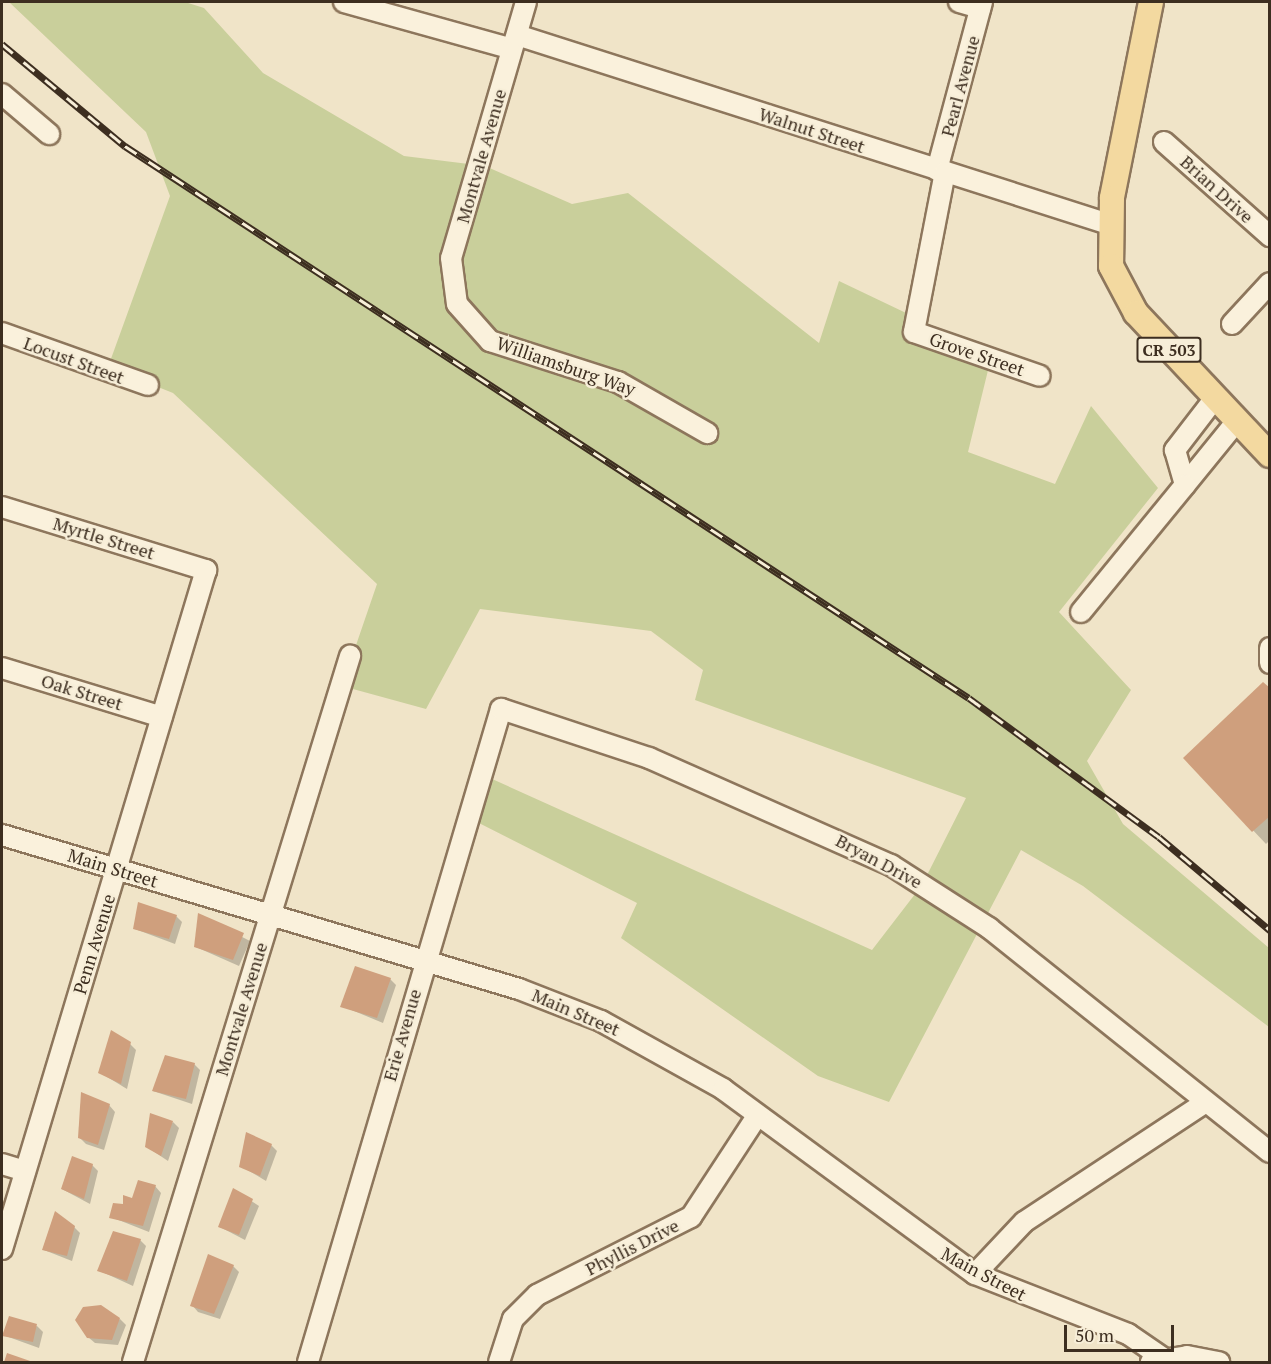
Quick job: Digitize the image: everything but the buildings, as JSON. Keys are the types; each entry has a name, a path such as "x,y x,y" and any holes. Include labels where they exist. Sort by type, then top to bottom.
{"main road":[{"name":"CR 503","path":"1151,2 1108,224 1111,266 1125,298 1269,455"}],"street":[{"name":"Walnut Street","path":"344,2 514,42 1108,224"},
{"name":"Montvale Avenue","path":"461,311 451,285 451,258 526,2"},
{"path":"959,2 981,5"},
{"name":"Pearl Avenue","path":"915,332 941,171 981,5"},
{"path":"2,94 49,134"},
{"name":"Brian Drive","path":"1164,142 1269,236"},
{"path":"1232,324 1269,282"},
{"name":"Williamsburg Way","path":"461,311 490,341 629,386 707,433"},
{"name":"Grove Street","path":"915,332 1040,376"},
{"name":"Locust Street","path":"2,333 148,385"},
{"path":"1185,485 1175,450 1215,398"},
{"path":"1080,612 1237,421"},
{"name":"Myrtle Street","path":"2,507 206,570"},
{"name":"Penn Avenue","path":"2,1249 206,570"},
{"path":"1269,648 1269,663"},
{"name":"Montvale Avenue","path":"133,1362 350,656"},
{"name":"Oak Street","path":"2,668 162,717"},
{"name":"Erie Avenue","path":"308,1362 424,961 501,709"},
{"name":"Bryan Drive","path":"501,709 649,758 891,865 989,928 1269,1152"},
{"name":"Main Street","path":"2,835 424,961 602,1021 663,1052 757,1116 975,1274 1089,1321 1135,1337 1157,1360"},
{"path":"975,1274 1039,1211 1206,1102"},
{"name":"Phyllis Drive","path":"500,1362 513,1319 537,1295 691,1217 757,1116"},
{"path":"2,1164 25,1171"},
{"path":"1157,1360 1187,1356 1219,1362"}],"green space":[{"path":"9,2 185,2 204,8 263,73 404,156 485,166 572,204 628,193 819,343 839,281 992,354 968,452 1055,484 1091,406 1158,488 1059,612 1131,690 1087,761 1123,824 1269,948 1269,1027 1083,886 1021,850 889,1102 818,1076 621,938 637,903 471,819 481,774 872,950 922,885 966,798 695,700 703,670 651,631 480,609 426,709 342,686 377,584 173,393 108,367 170,196 146,132"}],"railway":[{"path":"2,44 125,146 969,698 1159,837 1270,930"}]}
